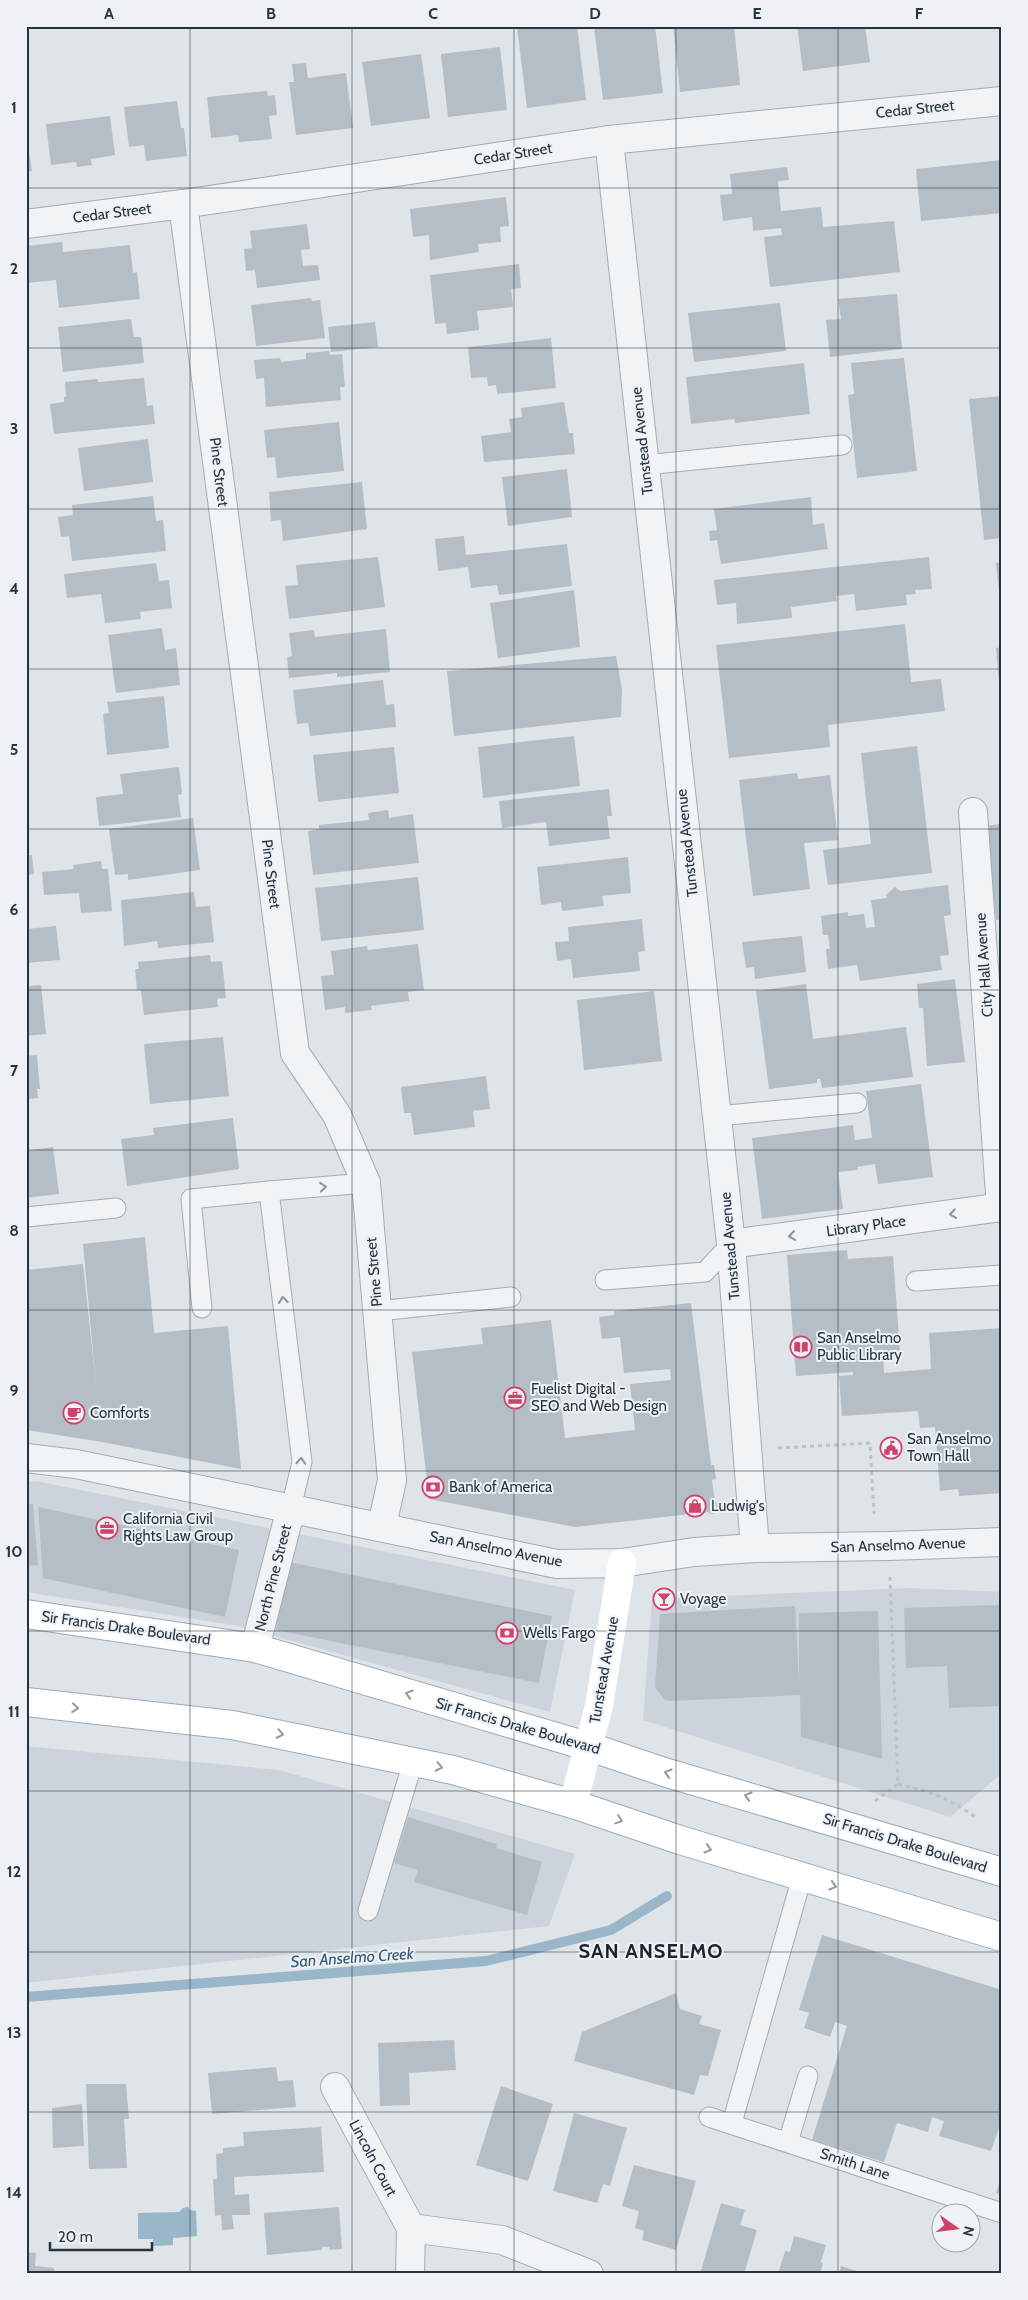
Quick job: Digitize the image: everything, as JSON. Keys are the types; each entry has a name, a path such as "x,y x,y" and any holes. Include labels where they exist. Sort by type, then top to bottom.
{"main road":[{"name":"Tunstead Avenue","path":"573,1804 590,1747 599,1706 622,1563"},
{"name":"Sir Francis Drake Boulevard","path":"26,1614 254,1648 590,1747 1002,1872"},
{"path":"26,1702 232,1725 453,1770 573,1804 802,1878 1002,1937"}],"street":[{"name":"Cedar Street","path":"26,224 183,204 609,140 1002,101"},
{"name":"Tunstead Avenue","path":"609,140 731,1244 755,1548"},
{"name":"Pine Street","path":"183,204 295,1053 337,1115 366,1183 392,1480 382,1526"},
{"name":"City Hall Avenue","path":"973,812 1001,1208"},
{"name":"Library Place","path":"731,1244 1001,1208"},
{"name":"San Anselmo Avenue","path":"26,1458 76,1464 382,1526 557,1564 622,1563 694,1552 755,1548 882,1547 1002,1542"},
{"name":"North Pine Street","path":"254,1648 290,1508"},
{"name":"Lincoln Court","path":"336,2087 411,2228"},
{"path":"410,2274 411,2228 502,2240 589,2274"}],"lane":[{"path":"645,465 842,444"},
{"path":"717,1116 857,1103"},
{"path":"202,1308 191,1199 366,1183"},
{"path":"270,1192 302,1462 290,1508"},
{"path":"26,1217 116,1208"},
{"path":"605,1280 705,1272 731,1244"},
{"path":"916,1281 1002,1275"},
{"path":"378,1311 511,1297"},
{"path":"368,1911 413,1762"},
{"path":"732,2124 802,1878"},
{"path":"788,2142 808,2076"},
{"name":"Smith Lane","path":"709,2117 1002,2213"}],"path":[{"path":"747,1450 870,1443 882,1547 898,1784"},
{"path":"855,1828 871,1805 886,1791 898,1784 923,1790 954,1802 978,1819"}],"shaded area":[{"path":"36,1481 575,1590 550,1712 238,1626 26,1592 26,1482"},
{"path":"910,1588 1002,1592 1002,1773 950,1817 643,1720 652,1599"},
{"path":"26,1746 279,1770 575,1854 549,1926 26,1983"}],"water":[{"path":"188,2207 190,2210 196,2211 197,2236 173,2238 173,2245 153,2246 153,2239 138,2239 138,2213 179,2212 183,2208"}],"building":[{"path":"577,26 586,100 527,108 517,27"},
{"path":"594,26 655,26 663,93 603,100"},
{"path":"673,26 734,26 740,85 680,92"},
{"path":"797,26 865,26 870,62 803,71"},
{"path":"500,47 507,110 448,117 441,54"},
{"path":"421,54 430,118 371,126 362,62"},
{"path":"306,63 308,78 346,73 353,128 296,135 289,82 294,82 292,64"},
{"path":"267,91 268,96 275,95 277,115 269,116 272,139 239,142 238,135 211,138 207,97"},
{"path":"177,101 181,128 184,128 187,156 146,161 144,145 129,147 124,107"},
{"path":"110,116 115,155 91,159 92,165 77,167 76,162 51,165 46,124"},
{"path":"26,131 32,171 26,172"},
{"path":"1002,160 1002,213 921,221 916,169"},
{"path":"787,167 789,180 778,181 781,211 821,207 823,227 894,221 900,272 770,287 764,237 782,235 781,228 753,231 752,217 723,221 720,195 732,194 730,174"},
{"path":"506,197 509,226 500,227 501,242 478,244 479,252 430,260 429,235 413,237 410,209"},
{"path":"307,224 310,249 301,250 303,266 318,265 320,280 257,288 255,270 246,271 244,249 252,248 250,231"},
{"path":"62,242 63,252 130,245 133,273 137,272 140,299 59,308 56,280 26,283 26,246"},
{"path":"519,264 521,288 511,289 513,307 477,311 479,330 447,334 446,323 435,324 430,275"},
{"path":"897,294 902,349 830,357 826,320 841,319 838,299"},
{"path":"311,298 312,301 320,300 325,338 256,346 251,305"},
{"path":"780,303 786,351 694,362 688,313"},
{"path":"131,319 134,337 141,337 144,363 63,372 58,327"},
{"path":"375,322 378,347 331,352 328,327"},
{"path":"551,338 556,388 497,394 496,385 488,386 487,377 471,378 468,347"},
{"path":"329,351 330,355 342,354 345,387 340,387 341,400 266,407 264,378 256,379 254,360 280,358 281,362 306,359 306,353"},
{"path":"904,358 917,471 857,478 848,395 854,394 851,363"},
{"path":"804,363 810,414 735,423 734,419 691,424 686,377"},
{"path":"144,378 147,406 153,405 155,424 54,434 50,404 64,402 64,397 66,397 65,382 98,379 98,382"},
{"path":"1002,396 1002,538 984,540 969,399"},
{"path":"564,402 569,433 573,433 575,454 484,462 481,436 511,432 509,419 522,417 521,408"},
{"path":"339,422 344,471 277,478 275,457 267,458 264,430"},
{"path":"148,439 153,482 84,491 78,448"},
{"path":"567,469 572,517 508,526 502,477"},
{"path":"362,482 367,529 283,541 281,520 271,521 269,492"},
{"path":"153,496 156,521 163,520 166,551 72,561 69,536 61,537 58,517 73,515 72,505"},
{"path":"811,497 813,525 824,523 828,549 721,564 717,540 710,541 709,531 717,530 714,509"},
{"path":"464,536 466,555 567,544 572,586 499,595 497,585 471,588 468,567 438,571 435,539"},
{"path":"378,557 385,607 289,619 285,586 298,585 296,565"},
{"path":"929,557 932,589 915,590 916,594 906,595 907,605 856,611 854,594 836,596 837,601 791,607 792,618 737,624 736,603 717,605 714,580"},
{"path":"1002,562 1002,590 999,591 996,563"},
{"path":"156,563 159,581 169,580 172,608 140,612 141,619 105,623 101,594 67,598 64,574"},
{"path":"574,590 580,647 498,658 490,603"},
{"path":"905,624 911,682 941,679 945,711 828,725 830,747 729,758 716,645"},
{"path":"162,628 165,650 176,648 180,685 116,693 108,635"},
{"path":"386,629 390,672 337,677 337,673 289,678 287,657 292,656 289,633 314,630 315,637"},
{"path":"1002,647 1002,692 1000,692 996,648"},
{"path":"616,656 622,689 621,717 454,736 447,671"},
{"path":"383,680 386,705 394,704 396,727 310,736 308,723 297,724 293,690"},
{"path":"164,696 169,748 107,755 103,714 109,713 107,702"},
{"path":"574,736 580,786 483,798 478,747"},
{"path":"917,746 932,873 828,885 823,850 871,844 861,753"},
{"path":"394,747 399,793 318,802 313,755"},
{"path":"179,767 182,794 178,795 181,817 99,826 96,797 123,794 120,774"},
{"path":"797,773 798,779 830,775 838,840 804,843 810,889 753,896 739,780"},
{"path":"609,789 612,816 607,816 610,839 549,846 546,822 502,828 499,801"},
{"path":"388,810 389,818 413,814 419,863 313,875 308,831 319,829 319,825 369,820 368,813"},
{"path":"193,818 200,870 128,880 128,874 115,875 109,829"},
{"path":"1002,824 1002,919 996,920 990,859 984,826"},
{"path":"32,855 34,874 26,875 26,856"},
{"path":"628,857 631,893 602,896 604,906 562,911 561,902 541,905 537,867"},
{"path":"101,861 102,869 108,869 112,911 81,913 79,893 44,895 42,872 74,869 73,865"},
{"path":"418,877 424,930 321,941 315,888"},
{"path":"948,885 951,915 944,916 949,955 940,956 942,970 860,981 857,965 828,969 826,949 830,949 828,935 823,935 821,916 848,912 848,916 864,914 866,928 875,927 871,900 887,898 886,895 895,887 900,891"},
{"path":"194,892 196,907 210,906 214,942 158,948 157,941 124,946 121,900"},
{"path":"642,919 645,951 638,952 640,971 573,978 571,959 557,961 555,942 569,941 568,927"},
{"path":"56,926 60,960 26,963 26,929"},
{"path":"802,936 806,972 755,979 754,967 746,968 742,942"},
{"path":"418,944 424,990 408,992 409,1001 371,1006 372,1010 345,1013 345,1007 325,1010 321,976 334,975 331,951 367,946 368,950"},
{"path":"210,955 211,962 222,961 226,998 217,999 218,1007 144,1015 141,990 137,990 135,969 139,969 138,962"},
{"path":"955,979 965,1062 927,1066 923,1008 919,1008 917,984"},
{"path":"26,982 28,986 41,985 46,1034 26,1036"},
{"path":"806,984 813,1039 906,1027 913,1077 822,1088 820,1079 817,1079 817,1083 769,1089 756,991"},
{"path":"654,991 662,1061 584,1070 577,1000"},
{"path":"223,1037 229,1096 150,1104 144,1044"},
{"path":"37,1055 40,1089 37,1089 38,1098 26,1099 26,1056"},
{"path":"486,1076 490,1109 473,1111 475,1127 414,1135 411,1113 404,1113 401,1087"},
{"path":"921,1084 933,1177 878,1184 875,1164 857,1167 858,1170 838,1172 843,1209 762,1219 752,1138 853,1125 855,1140 872,1138 866,1091"},
{"path":"233,1118 239,1169 127,1186 121,1139 154,1135 153,1128"},
{"path":"53,1147 59,1194 26,1198 26,1151"},
{"path":"145,1237 154,1333 228,1326 241,1469 102,1442 26,1430 26,1270 83,1264 96,1385 83,1244"},
{"path":"847,1250 848,1259 893,1256 900,1351 883,1352 884,1373 931,1369 929,1333 1002,1328 1002,1493 959,1496 958,1489 940,1491 935,1427 920,1428 918,1411 842,1416 839,1376 853,1375 853,1372 796,1376 787,1255"},
{"path":"691,1303 711,1465 714,1465 716,1479 712,1480 715,1501 720,1505 717,1513 711,1514 708,1512 575,1527 429,1499 412,1352 483,1344 481,1328 551,1320 565,1438 635,1430 630,1384 671,1380 670,1369 624,1373 620,1337 602,1339 599,1317 614,1315 614,1311"},
{"path":"26,1504 33,1504 38,1565 26,1566"},
{"path":"38,1507 239,1550 225,1617 43,1578"},
{"path":"289,1562 552,1616 539,1683 276,1630"},
{"path":"1002,1605 1002,1668 999,1668 1001,1706 949,1708 947,1666 906,1668 904,1608"},
{"path":"795,1606 799,1682 799,1613 878,1611 882,1759 801,1737 800,1695 672,1701 665,1700 655,1687 660,1614"},
{"path":"408,1817 497,1844 496,1848 542,1862 527,1915 414,1882 418,1870 394,1863"},
{"path":"822,1935 1002,1990 1002,2119 991,2151 939,2136 944,2121 932,2117 928,2132 897,2123 884,2162 812,2140 847,2026 835,2022 830,2037 804,2028 809,2013 799,2010"},
{"path":"676,1993 680,2009 702,2016 699,2024 721,2030 708,2076 700,2075 694,2095 574,2061 582,2032"},
{"path":"454,2040 456,2070 409,2073 410,2105 380,2106 378,2043"},
{"path":"276,2067 278,2081 293,2080 296,2107 212,2114 208,2073"},
{"path":"86,2084 126,2084 129,2119 124,2119 127,2168 89,2169"},
{"path":"501,2086 553,2104 528,2181 476,2165"},
{"path":"82,2104 84,2146 53,2148 52,2108"},
{"path":"574,2113 627,2128 610,2186 603,2184 597,2203 553,2191"},
{"path":"321,2127 324,2172 234,2177 235,2195 249,2194 250,2215 232,2215 234,2229 222,2230 221,2215 215,2216 213,2179 217,2179 216,2154 223,2153 223,2148 244,2146 243,2132"},
{"path":"634,2165 696,2181 676,2250 642,2240 644,2231 635,2228 639,2211 622,2206"},
{"path":"1002,2177 1002,2194 996,2193"},
{"path":"721,2203 745,2210 740,2225 757,2230 744,2274 700,2274"},
{"path":"339,2207 342,2249 330,2250 329,2247 322,2247 322,2250 267,2255 264,2213"},
{"path":"794,2236 826,2245 820,2274 778,2274 785,2251 790,2252"},
{"path":"26,2252 36,2253 35,2266 54,2268 54,2274 26,2274"},
{"path":"841,2266 864,2273 864,2274 839,2274"}],"waterway":[{"name":"San Anselmo Creek","path":"26,1997 486,1961 611,1930 667,1896"}],"place":[{"name":"San Anselmo Public Library","path":"801,1347"},
{"name":"Fuelist Digital - SEO and Web Design","path":"515,1398"},
{"name":"Comforts","path":"74,1413"},
{"name":"San Anselmo Town Hall","path":"891,1448"},
{"name":"Bank of America","path":"433,1487"},
{"name":"Ludwig's","path":"695,1506"},
{"name":"California Civil Rights Law Group","path":"107,1528"},
{"name":"Voyage","path":"664,1599"},
{"name":"Wells Fargo","path":"507,1633"}],"district":[{"name":"SAN ANSELMO","path":"651,1951"}]}
